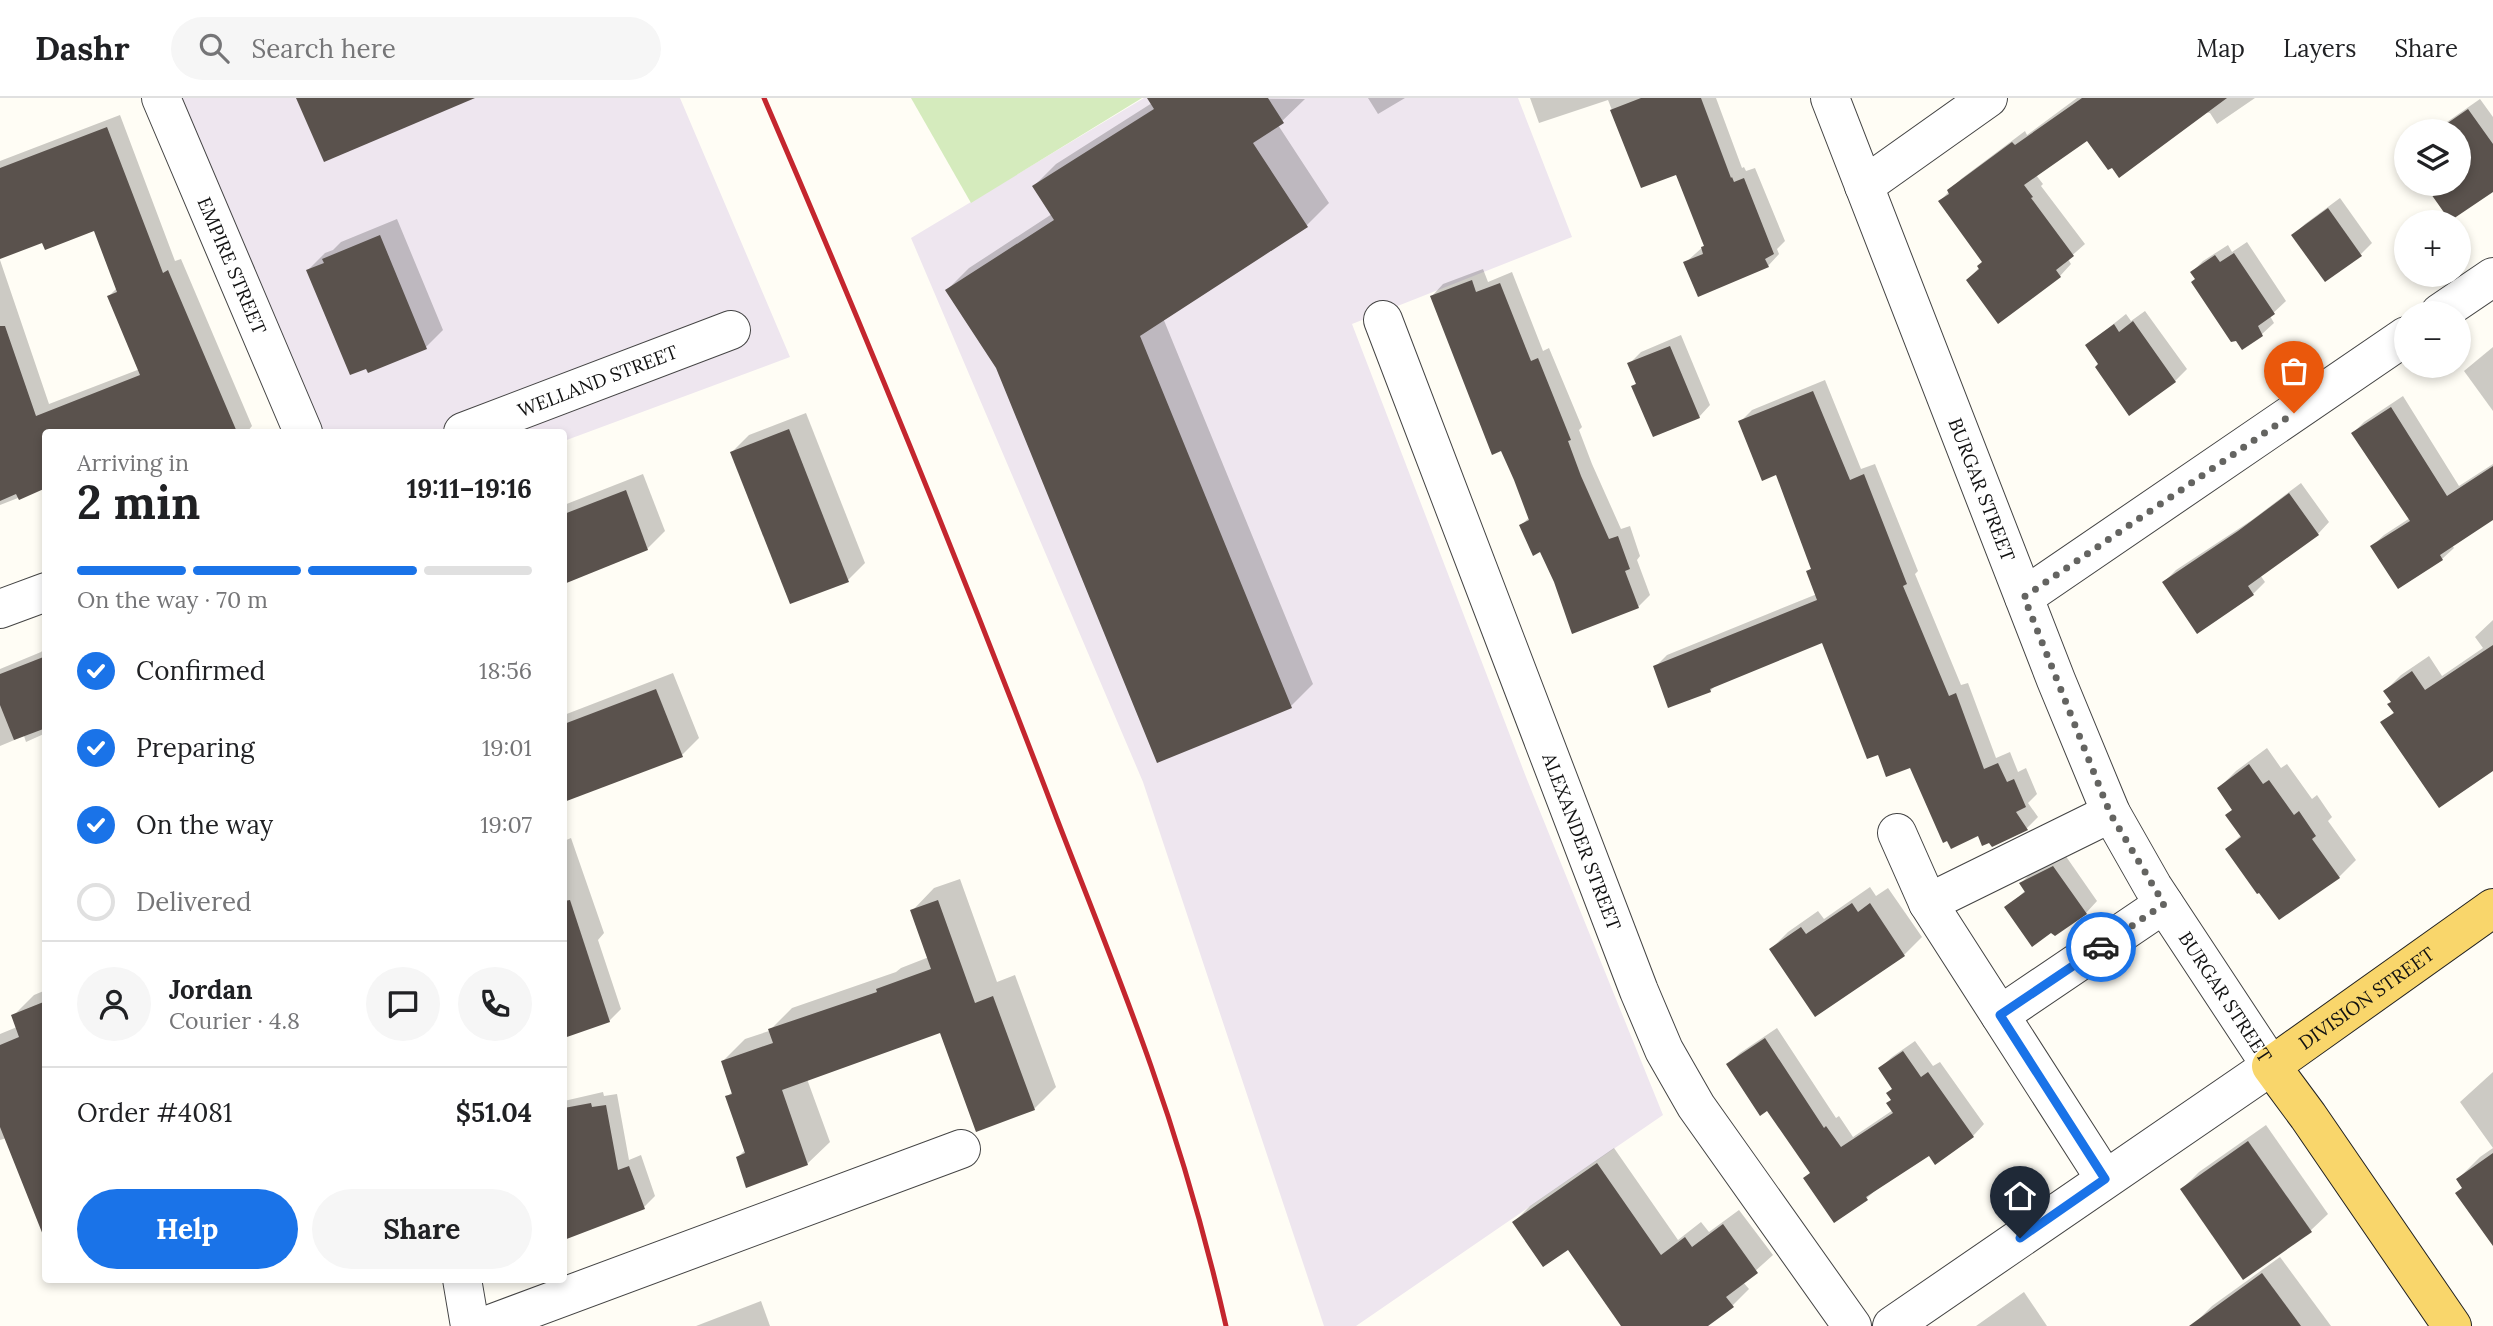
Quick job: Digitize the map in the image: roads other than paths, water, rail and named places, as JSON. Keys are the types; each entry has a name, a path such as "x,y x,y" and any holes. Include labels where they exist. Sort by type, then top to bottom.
{"main road":[{"name":"DIVISION STREET","path":"2271,1066 2493,908"},
{"name":"BURGAR STREET","path":"2271,1066 2452,1326"}],"street":[{"name":"EMPIRE STREET","path":"161,98 302,429"},
{"name":"BURGAR STREET","path":"1830,98 2110,813 2164,904 2271,1066"},
{"path":"1864,186 1989,98"},
{"path":"2458,301 2493,277"},
{"name":"ALEXANDER STREET","path":"1384,320 1639,991 1664,1050 1696,1106 1852,1326"},
{"name":"WELLAND STREET","path":"472,429 731,330"},
{"path":"2024,597 2394,344"},
{"path":"0,609 42,593"},
{"path":"1928,903 2110,813"},
{"path":"1898,833 1928,903 2105,1179"},
{"path":"2000,1015 2164,904"},
{"name":"DIVISION STREET","path":"1892,1326 2271,1066"},
{"path":"485,1326 961,1149"},
{"path":"463,1283 470,1326"}],"railway":[{"path":"764,98 951,548 1129,1004 1183,1162 1226,1326"}]}
